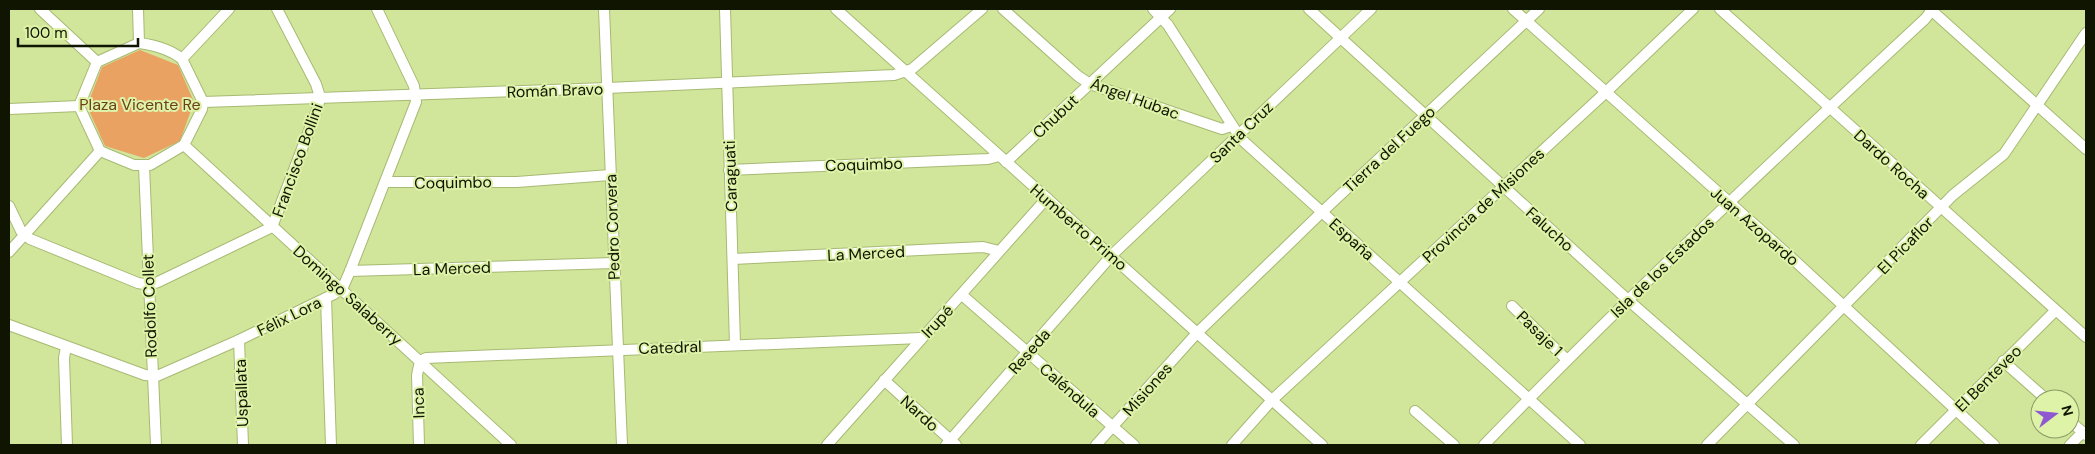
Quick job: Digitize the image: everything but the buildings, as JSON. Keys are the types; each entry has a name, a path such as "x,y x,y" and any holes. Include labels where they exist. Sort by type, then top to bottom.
{"street":[{"path":"40,9 96,62"},
{"path":"138,9 139,43"},
{"path":"182,59 229,9"},
{"name":"Francisco Bollini","path":"149,285 272,227 318,107 320,97 316,84 278,9"},
{"path":"378,9 416,94"},
{"name":"Pedro Corvera","path":"604,9 622,445"},
{"name":"Caraguati","path":"725,9 735,344"},
{"name":"Humberto Primo","path":"836,9 1322,445"},
{"path":"906,73 982,9"},
{"name":"Ángel Hubac","path":"1003,9 1078,76 1090,84 1222,129 1234,131"},
{"name":"España","path":"1153,9 1162,17 1234,131 1580,445"},
{"name":"Chubut","path":"1002,159 1090,84 1170,9"},
{"name":"Falucho","path":"1310,9 1628,300 1794,445"},
{"name":"Santa Cruz","path":"1112,255 1234,131 1371,9"},
{"name":"Juan Azopardo","path":"1513,9 1845,307 1994,445"},
{"name":"Tierra del Fuego","path":"1197,333 1322,212 1539,9"},
{"name":"Provincia de Misiones","path":"1232,445 1272,400 1605,93 1693,9"},
{"name":"Dardo Rocha","path":"1720,9 2086,337"},
{"path":"1931,9 2086,149"},
{"name":"Isla de los Estados","path":"1484,445 1628,300 1728,203 1925,19 1931,9"},
{"name":"El Picaflor","path":"1707,445 1963,186 2004,154 2086,33"},
{"path":"139,43 176,54 182,59 203,102 202,109 184,145 144,166 134,165 100,151 79,106 96,62 139,43"},
{"name":"Román Bravo","path":"203,102 607,88 906,73"},
{"name":"Félix Lora","path":"152,376 163,375 341,290 416,102 416,94"},
{"path":"9,110 79,106"},
{"name":"Domingo Salaberry","path":"184,145 511,445"},
{"path":"9,252 100,151"},
{"name":"Coquimbo","path":"730,170 1002,159"},
{"name":"Rodolfo Collet","path":"144,166 156,445"},
{"name":"Coquimbo","path":"385,182 517,182 610,175"},
{"name":"Irupé","path":"827,445 1047,198"},
{"path":"9,206 25,235 34,241 149,285"},
{"name":"La Merced","path":"733,259 983,247 999,252"},
{"name":"Reseda","path":"951,444 1112,255"},
{"name":"La Merced","path":"350,271 614,263"},
{"name":"Caléndula","path":"962,295 1134,445"},
{"path":"326,298 332,445"},
{"name":"Pasaje 1","path":"1512,306 1567,360"},
{"name":"El Benteveo","path":"1921,445 2055,311"},
{"path":"9,325 66,347 152,376"},
{"name":"Misiones","path":"1096,445 1197,333"},
{"name":"Catedral","path":"420,361 432,357 921,338"},
{"name":"Uspallata","path":"239,340 243,445"},
{"path":"66,347 64,358 67,445"},
{"name":"Inca","path":"419,445 417,375 420,361"},
{"path":"2003,362 2034,389"},
{"name":"Nardo","path":"884,380 951,444"},
{"path":"1415,410 1454,445"},
{"path":"2070,445 2085,434"}],"green space":[{"name":"Plaza Vicente Re","path":"140,50 178,65 194,102 180,141 144,158 105,146 87,106 102,67"}]}
